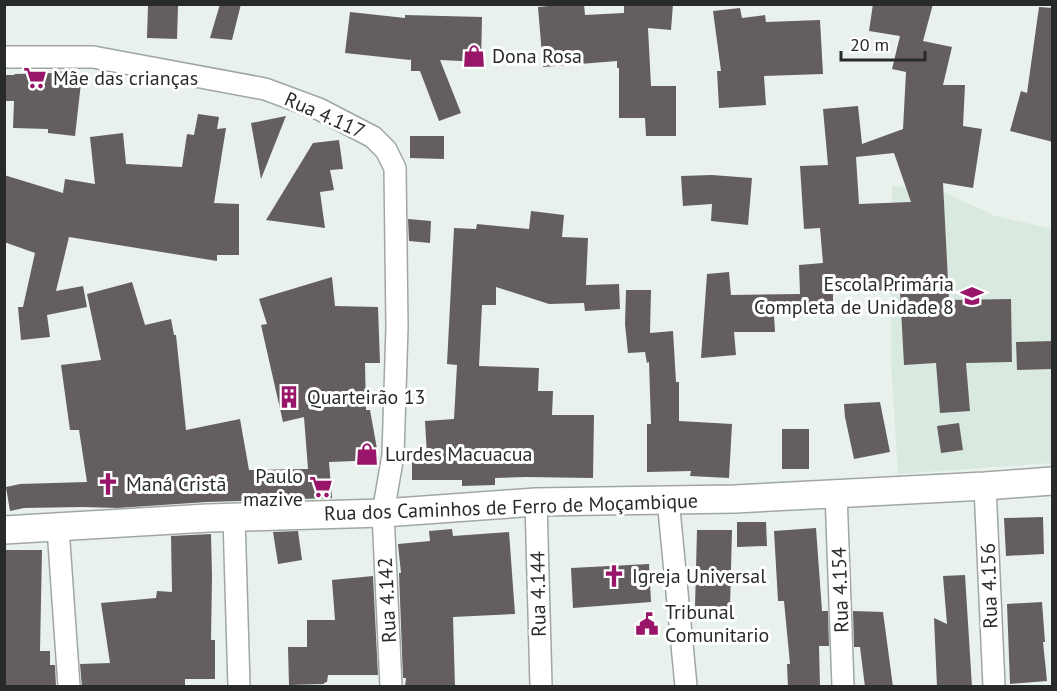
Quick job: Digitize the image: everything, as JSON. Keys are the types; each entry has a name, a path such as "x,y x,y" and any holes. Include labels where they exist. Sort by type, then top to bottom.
{"street":[{"name":"Rua 4.117","path":"4,57 93,57 265,89 318,109 373,136 386,150 395,168 397,327 393,455 383,513"},
{"name":"Rua dos Caminhos de Ferro de Moçambique","path":"4,530 208,518 383,513 536,502 735,499 1053,481"},
{"name":"Rua 4.156","path":"985,486 994,687"},
{"name":"Rua 4.154","path":"836,493 843,687"},
{"path":"668,499 686,687"},
{"name":"Rua 4.144","path":"536,502 541,687"},
{"name":"Rua 4.142","path":"383,513 391,687"},
{"path":"234,518 239,687"},
{"path":"58,528 69,687"}],"shaded area":[{"name":"Escola Primária Completa de Unidade 8","path":"892,185 948,194 995,216 1052,229 1052,463 898,474 891,363"}],"building":[{"path":"220,4 241,4 232,40 210,38"},
{"path":"549,4 584,4 585,15 624,13 624,4 673,4 671,30 648,28 651,86 676,86 676,136 646,136 645,118 619,118 617,61 543,67 538,7 549,6"},
{"path":"873,4 933,4 923,41 952,47 943,85 965,85 963,126 982,129 973,188 943,183 949,300 1011,299 1012,362 966,363 970,411 940,413 936,363 904,365 900,291 831,289 833,313 774,316 775,332 734,332 736,355 701,358 707,274 729,272 731,295 800,294 799,265 823,263 820,228 804,229 800,166 828,165 823,109 858,106 862,144 903,129 906,72 892,69 900,36 869,31","holes":["894,153 911,202 859,204 856,157"]},
{"path":"148,5 178,6 177,39 147,38"},
{"path":"1039,7 1053,8 1053,142 1010,131 1021,91 1027,93"},
{"path":"740,8 742,18 765,15 766,22 820,20 823,74 764,76 766,105 719,108 717,71 721,71 713,11"},
{"path":"350,12 405,18 405,15 482,17 481,62 440,60 461,113 439,121 420,71 411,71 411,59 345,53"},
{"path":"55,71 82,74 75,136 48,133 48,129 13,128 14,101 4,101 4,75 54,73"},
{"path":"198,114 219,117 217,129 226,128 214,203 239,204 239,255 217,255 217,261 69,237 56,291 83,286 87,307 47,315 50,337 21,340 18,307 23,307 35,253 4,242 4,175 63,193 65,179 95,184 90,137 123,133 126,164 182,167 187,134 194,135"},
{"path":"286,116 261,179 251,123"},
{"path":"410,136 444,136 444,159 410,158"},
{"path":"339,140 343,169 330,170 334,190 320,192 325,228 266,220 313,143"},
{"path":"712,175 752,178 748,225 711,221 712,204 683,206 681,176"},
{"path":"531,211 564,215 562,237 588,238 586,285 619,284 620,309 585,311 584,303 549,304 496,287 496,305 482,305 479,366 539,368 538,391 553,391 552,415 594,415 593,478 495,478 495,485 462,486 462,480 412,480 412,455 427,456 425,421 454,419 457,365 447,364 454,228 476,229 477,224 529,229"},
{"path":"408,219 431,221 430,243 409,241"},
{"path":"332,277 335,306 378,307 380,363 365,363 366,410 370,410 379,460 329,462 332,498 207,502 117,508 24,508 10,511 6,487 20,484 87,482 79,430 70,430 61,365 101,360 87,294 132,282 145,325 171,319 174,335 176,335 186,430 240,419 249,470 308,469 304,417 283,422 261,325 267,324 259,299"},
{"path":"626,290 651,290 650,333 673,331 676,382 679,382 679,421 732,424 729,478 690,476 691,471 647,472 647,424 651,424 649,362 647,363 645,352 628,353 625,324"},
{"path":"1053,341 1053,369 1017,370 1016,342"},
{"path":"880,402 890,452 854,459 844,404"},
{"path":"959,423 963,450 941,453 937,426"},
{"path":"782,429 809,429 809,469 782,469"},
{"path":"1043,517 1044,554 1006,556 1004,518"},
{"path":"737,522 766,522 767,546 737,547"},
{"path":"816,528 822,611 828,611 829,646 819,646 820,687 788,687 787,664 790,664 784,601 778,601 774,531"},
{"path":"452,529 453,536 509,532 515,614 453,617 455,687 405,687 398,544 430,541 429,531"},
{"path":"697,530 732,530 730,607 695,606"},
{"path":"298,531 302,560 278,564 273,532"},
{"path":"211,534 211,640 215,640 215,679 185,679 185,687 82,687 80,664 110,663 101,603 156,598 157,591 172,592 171,536"},
{"path":"4,550 42,550 40,651 50,651 50,665 55,665 56,687 4,687"},
{"path":"649,564 651,602 573,608 571,568"},
{"path":"965,575 972,687 937,687 934,618 947,624 943,576"},
{"path":"373,576 378,675 328,675 327,682 324,684 289,685 288,647 307,647 307,620 335,620 332,580"},
{"path":"1042,602 1047,681 1010,684 1007,604"},
{"path":"853,611 883,612 893,687 865,687 860,647 854,647"}],"place":[{"name":"Dona Rosa","path":"474,56"},
{"name":"Mãe das crianças","path":"35,78"},
{"name":"Escola Primária Completa de Unidade 8","path":"972,296"},
{"name":"Quarteirão 13","path":"289,397"},
{"name":"Lurdes Macuacua","path":"367,454"},
{"name":"Maná Cristã","path":"108,484"},
{"name":"Paulo mazive","path":"321,487"},
{"name":"Igreja Universal","path":"614,576"},
{"name":"Tribunal Comunitario","path":"647,624"}]}
